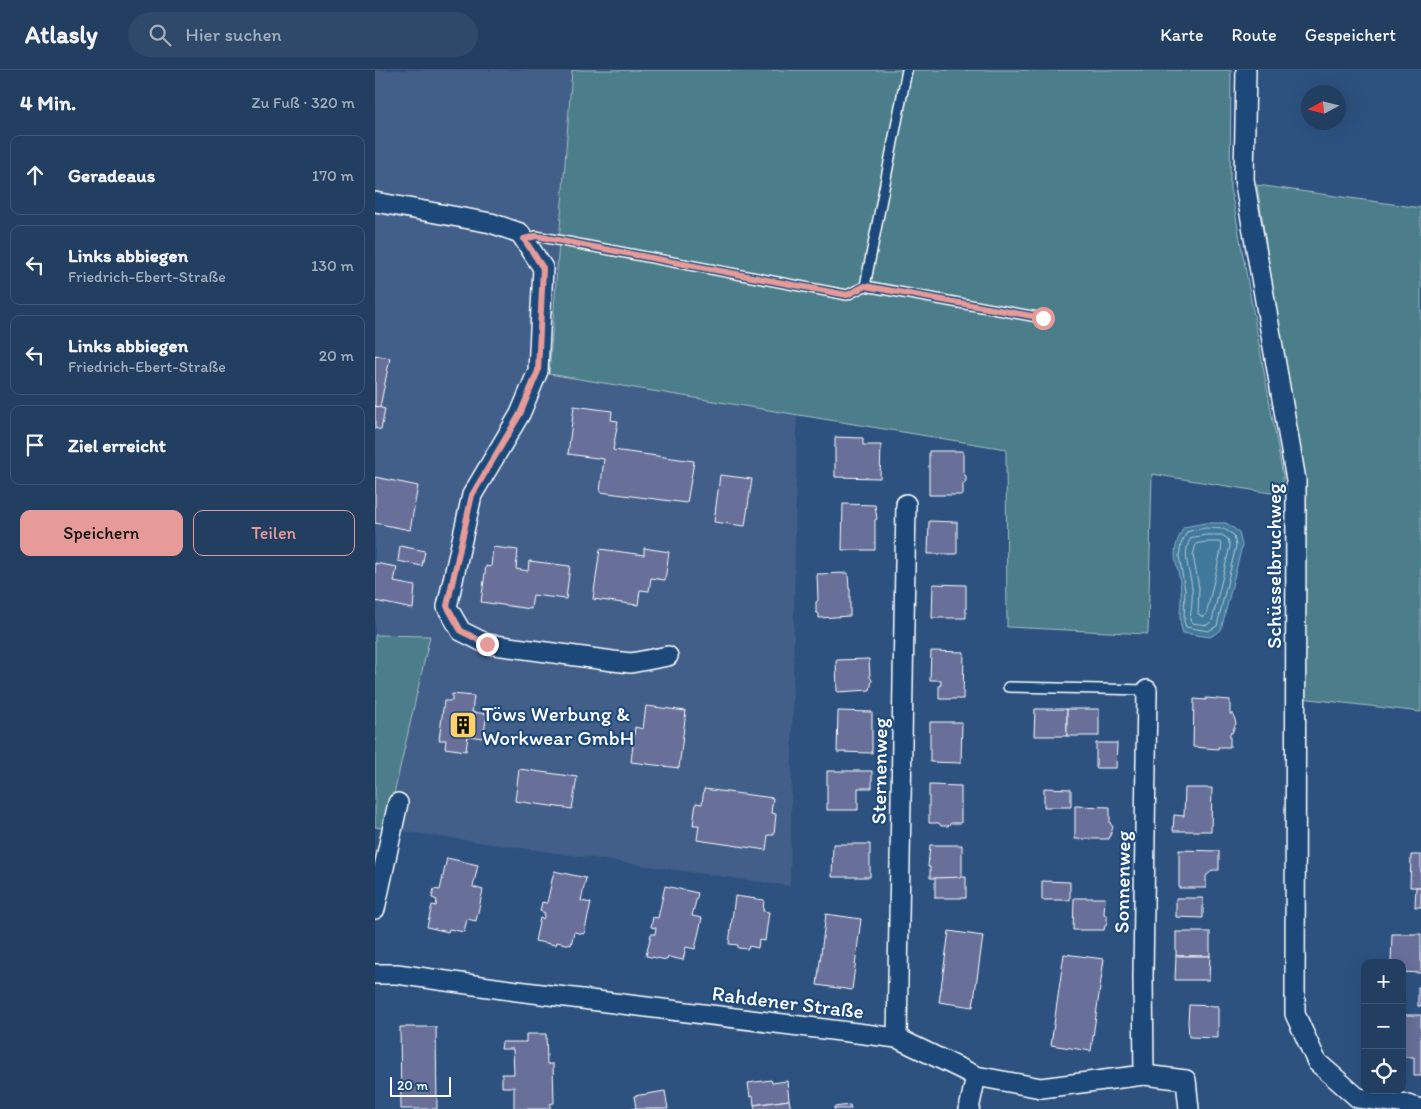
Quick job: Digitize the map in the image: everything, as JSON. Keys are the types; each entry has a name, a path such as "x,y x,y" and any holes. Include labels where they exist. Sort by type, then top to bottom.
{"street":[{"name":"Schüsselbruchweg","path":"1246,70 1244,179 1296,480 1295,1014 1317,1062 1358,1098 1401,1103 1421,1109"},
{"path":"375,202 491,223 520,233 543,268 538,371 520,414 472,495 447,606 461,631 487,644 631,663 668,656"},
{"name":"Sternenweg","path":"897,1038 906,504"},
{"name":"Sonnenweg","path":"1144,1075 1143,976 1147,690"},
{"path":"375,909 398,803"},
{"name":"Rahdener Straße","path":"375,974 397,974 517,991 897,1038 976,1076 1041,1088 1144,1075 1186,1080 1189,1109"},
{"path":"969,1109 976,1076"}],"lane":[{"path":"865,286 907,70"},
{"path":"524,239 536,236 847,295 865,286 1043,318"},
{"path":"1008,687 1147,690"}],"shaded area":[{"path":"375,70 572,70 549,373 797,414 790,886 386,829 429,636 375,635"}],"green space":[{"path":"572,70 1231,70 1230,189 1283,476 1283,495 1152,474 1148,634 1007,627 1006,449 549,374"},
{"path":"1257,185 1421,208 1421,712 1301,698 1302,480"},
{"path":"375,635 430,636 386,829 375,827"}],"water":[{"path":"1205,523 1226,523 1239,532 1242,546 1221,630 1210,637 1183,633 1180,617 1180,581 1175,559 1176,546 1184,527"}],"building":[{"path":"375,355 390,358 380,407 375,406"},
{"path":"375,406 385,409 381,430 375,428"},
{"path":"574,406 612,411 611,420 618,421 613,450 694,461 687,503 600,492 604,459 568,454"},
{"path":"835,437 863,438 863,445 881,445 880,478 835,477"},
{"path":"929,451 963,451 963,473 966,476 966,481 963,484 963,495 929,495"},
{"path":"720,475 752,479 745,526 714,522"},
{"path":"375,477 418,486 410,530 375,523"},
{"path":"843,504 875,505 877,519 875,520 875,550 842,550"},
{"path":"929,521 957,522 957,554 928,554"},
{"path":"400,546 425,551 422,566 398,561"},
{"path":"493,547 518,550 516,569 528,571 529,561 570,566 566,599 533,595 531,609 481,602 486,566 491,567"},
{"path":"644,548 669,552 665,580 651,578 649,591 640,590 638,605 593,599 600,549 644,555"},
{"path":"375,563 397,567 394,582 415,586 413,609 375,601"},
{"path":"848,573 850,616 819,618 819,614 816,612 816,602 818,600 817,574"},
{"path":"933,584 966,585 966,618 932,618"},
{"path":"931,651 964,652 963,699 939,699 941,680 930,680"},
{"path":"869,659 870,677 872,680 870,690 837,692 836,660"},
{"name":"Töws Werbung & Workwear GmbH","path":"452,694 474,696 472,712 487,714 483,738 468,736 466,751 445,748 446,740 439,740 444,701 452,701"},
{"path":"1206,698 1230,700 1230,714 1233,714 1236,723 1232,733 1230,733 1230,747 1218,747 1218,749 1193,747 1194,699 1206,700"},
{"path":"646,706 686,711 679,768 631,762 635,727 643,729"},
{"path":"1035,709 1067,709 1067,736 1034,736"},
{"path":"1067,709 1099,709 1099,736 1067,736"},
{"path":"838,711 872,712 872,753 837,752"},
{"path":"930,722 962,722 961,763 930,762"},
{"path":"1096,743 1117,743 1116,768 1096,768"},
{"path":"519,769 577,777 572,809 515,801"},
{"path":"827,771 872,771 872,788 858,788 858,810 827,810"},
{"path":"929,785 961,786 961,823 941,826 939,823 929,823"},
{"path":"1044,788 1071,789 1071,807 1044,807"},
{"path":"1185,788 1212,788 1211,831 1173,831 1174,815 1184,816"},
{"path":"704,789 773,798 771,813 776,814 774,835 768,835 766,850 697,840 699,825 693,825 696,803 702,804"},
{"path":"1075,806 1110,807 1110,823 1113,827 1109,839 1075,839"},
{"path":"833,844 870,844 870,877 832,877"},
{"path":"930,845 962,845 962,879 930,878 930,867 928,867"},
{"path":"1179,850 1219,851 1219,870 1213,870 1206,876 1206,888 1179,888"},
{"path":"1411,855 1421,855 1421,887 1410,887"},
{"path":"447,858 478,865 473,887 483,890 476,921 467,919 464,932 449,929 448,932 427,927 432,905 436,906 437,900 432,898 434,889 440,890"},
{"path":"554,871 586,878 581,901 591,903 584,934 574,932 571,945 557,942 556,945 535,941 540,918 543,919 545,913 540,911 542,902 547,903"},
{"path":"966,877 966,898 935,898 935,878"},
{"path":"1042,881 1070,882 1070,900 1042,900"},
{"path":"665,886 698,893 692,916 702,918 695,949 686,947 683,960 668,957 667,960 646,956 651,934 655,934 656,928 651,927 653,917 658,918"},
{"path":"1416,887 1421,887 1421,907 1415,907"},
{"path":"735,896 764,900 763,911 769,912 765,941 759,940 758,948 749,946 748,949 738,948 738,945 729,944"},
{"path":"1074,898 1105,898 1104,914 1107,916 1107,923 1104,930 1073,930"},
{"path":"1176,898 1203,898 1203,918 1176,917"},
{"path":"826,914 861,919 852,990 817,985"},
{"path":"949,931 983,936 973,1007 939,1002"},
{"path":"1176,932 1210,932 1210,956 1176,956"},
{"path":"1392,934 1421,934 1421,973 1406,972 1406,959 1391,959"},
{"path":"1064,954 1104,959 1091,1051 1051,1045"},
{"path":"1176,956 1210,956 1209,980 1175,980"},
{"path":"1418,987 1421,987 1421,1006 1418,1006"},
{"path":"1189,1005 1218,1006 1218,1038 1189,1037"},
{"path":"1406,1015 1421,1015 1421,1076 1414,1076 1414,1057 1406,1057"},
{"path":"400,1027 436,1027 437,1109 401,1109"},
{"path":"526,1034 546,1034 547,1064 553,1064 554,1103 550,1104 550,1109 514,1109 514,1087 502,1087 502,1074 514,1074 513,1049 501,1049 502,1042 526,1042"},
{"path":"771,1080 772,1083 787,1081 789,1100 754,1105 753,1096 750,1097 748,1083"},
{"path":"665,1091 668,1109 631,1109 636,1108 634,1096"},
{"path":"789,1100 791,1109 755,1109 754,1105"},
{"path":"850,1105 851,1109 834,1109 834,1107"}],"place":[{"name":"Töws Werbung & Workwear GmbH","path":"463,725"}],"route":[{"path":"487,644 461,631 447,606 472,495 520,414 538,371 543,268 524,239 536,236 847,295 865,286 1043,318"}]}
